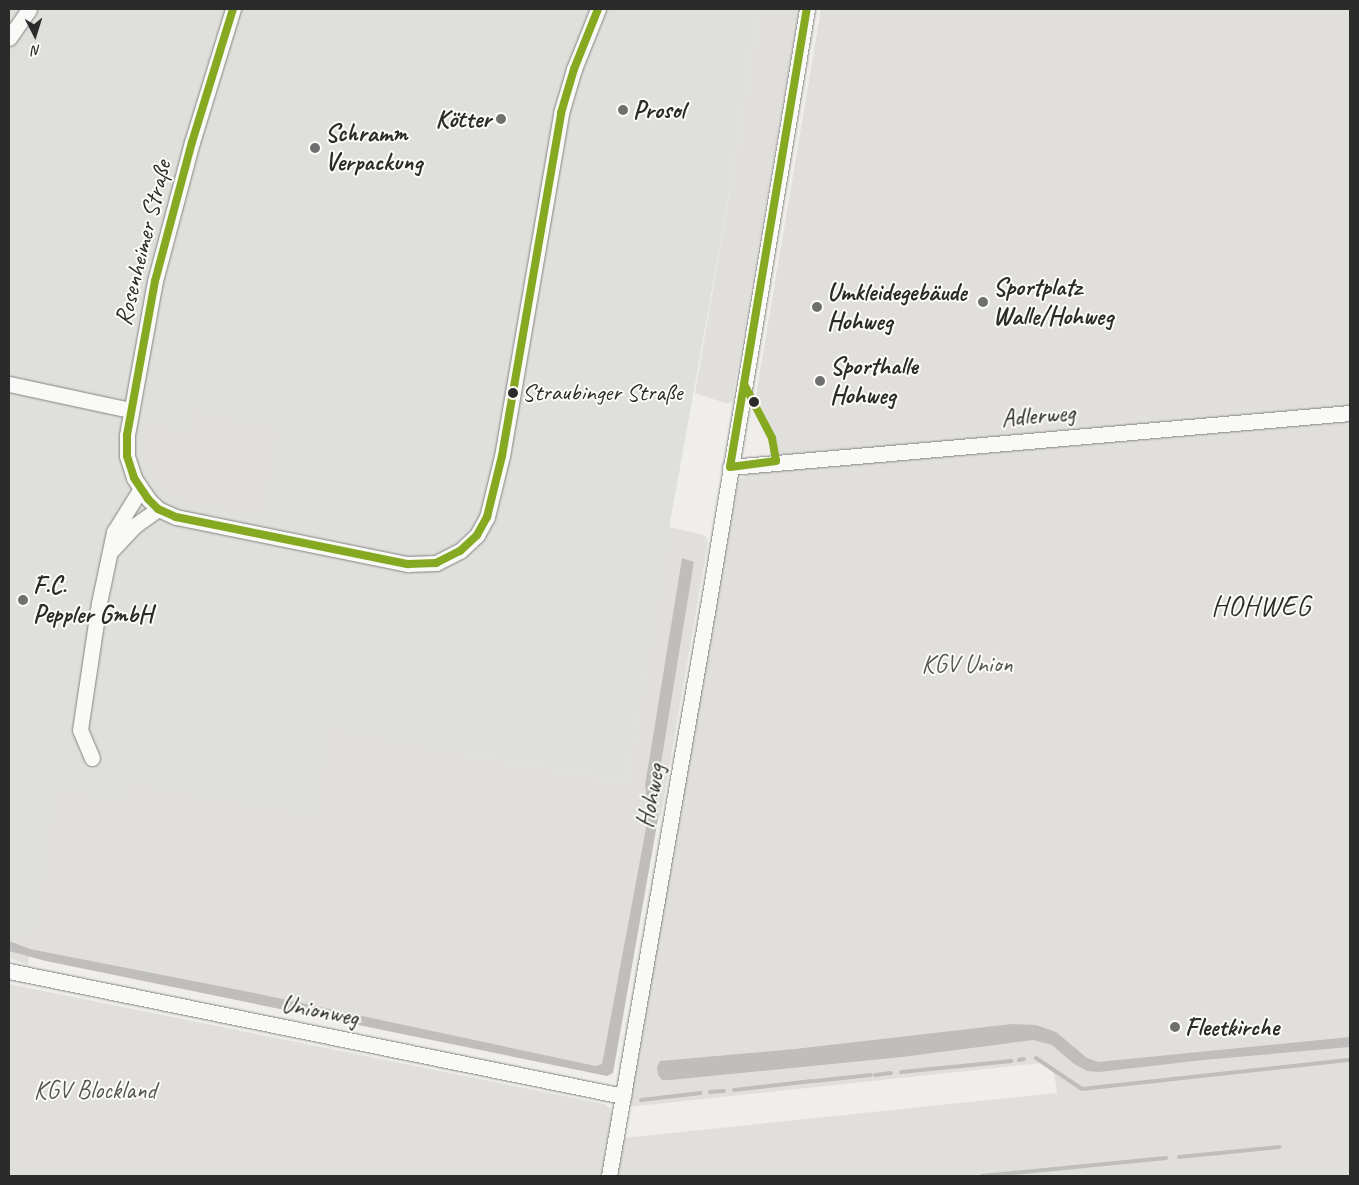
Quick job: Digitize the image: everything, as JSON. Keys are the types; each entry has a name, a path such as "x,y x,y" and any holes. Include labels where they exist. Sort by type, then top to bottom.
{"street":[{"path":"9,38 29,9"},
{"name":"Rosenheimer Straße","path":"149,500 128,456 127,435 130,410 155,281 192,142 233,9"},
{"path":"149,500 176,517 408,564 436,562 460,552 477,536 487,517 499,474 561,113 574,69 598,9"},
{"name":"Hohweg","path":"609,1176 708,606 807,9"},
{"path":"9,384 130,410"},
{"name":"Adlerweg","path":"730,467 1350,413"},
{"path":"112,550 134,526 149,500"},
{"path":"92,758 80,730 99,604 112,550 114,532 149,500"},
{"name":"Unionweg","path":"9,971 623,1096"}],"shaded area":[{"path":"9,9 758,9 734,167 626,782 462,753 286,989 31,937 9,926"},
{"path":"682,558 694,562 657,788 658,819 613,1073 607,1076 46,961 9,951 9,941 30,949 255,993 596,1066 602,1064 648,817 645,785"},
{"path":"1012,1024 1036,1025 1056,1032 1087,1058 1098,1062 1350,1037 1350,1047 1203,1060 1099,1072 1087,1071 1074,1064 1052,1045 1033,1040 902,1057 670,1080 662,1080 658,1075 657,1067 660,1061 795,1049"}],"green space":[{"path":"758,9 799,9 732,403 725,403 695,393 734,167"},
{"name":"KGV Union","path":"821,9 1350,9 1350,1176 616,1176 623,1138 1057,1093 1054,1073 1041,1063 628,1107 738,480 778,456 776,439 756,395"},
{"path":"189,407 282,426 263,520 183,503 170,498 155,484 141,457 141,443 146,418 185,428"},
{"path":"669,527 700,534 706,537 708,542 661,815 658,819 657,788 694,562 682,558 645,785 648,817 602,1064 596,1066 255,993 30,949 28,965 9,958 9,926 31,936 55,787 121,798 124,780 314,813 328,725 462,753 626,782"},
{"name":"KGV Blockland","path":"9,984 604,1104 611,1109 612,1115 601,1176 9,1176"}],"waterway":[{"path":"1036,1058 1082,1089 1350,1060"},
{"path":"1019,1060 1024,1059"},
{"path":"901,1072 1011,1061"},
{"path":"875,1075 891,1073"},
{"path":"815,1081 871,1075"},
{"path":"734,1090 812,1081"},
{"path":"710,1092 724,1091"},
{"path":"641,1100 701,1093"},
{"path":"1179,1157 1280,1147"},
{"path":"982,1176 1166,1158"}],"transit line":[{"path":"233,9 192,142 155,281 127,435 127,456 134,478 148,499 158,509 176,517 408,564 436,563 460,551 477,535 487,517 502,456 561,113 574,69 598,9"},
{"path":"744,384 807,9"},
{"path":"744,384 772,438 776,461 730,467 744,384"}],"place":[{"name":"Prosol","path":"623,110"},
{"name":"Kötter","path":"501,119"},
{"name":"Schramm Verpackung","path":"315,148"},
{"name":"Sportplatz Walle/Hohweg","path":"983,302"},
{"name":"Umkleidegebäude Hohweg","path":"817,307"},
{"name":"Sporthalle Hohweg","path":"820,381"},
{"name":"Straubinger Straße","path":"513,393"},
{"name":"F.C. Peppler GmbH","path":"23,600"},
{"name":"Fleetkirche","path":"1175,1027"}],"district":[{"name":"HOHWEG","path":"1261,606"}]}
